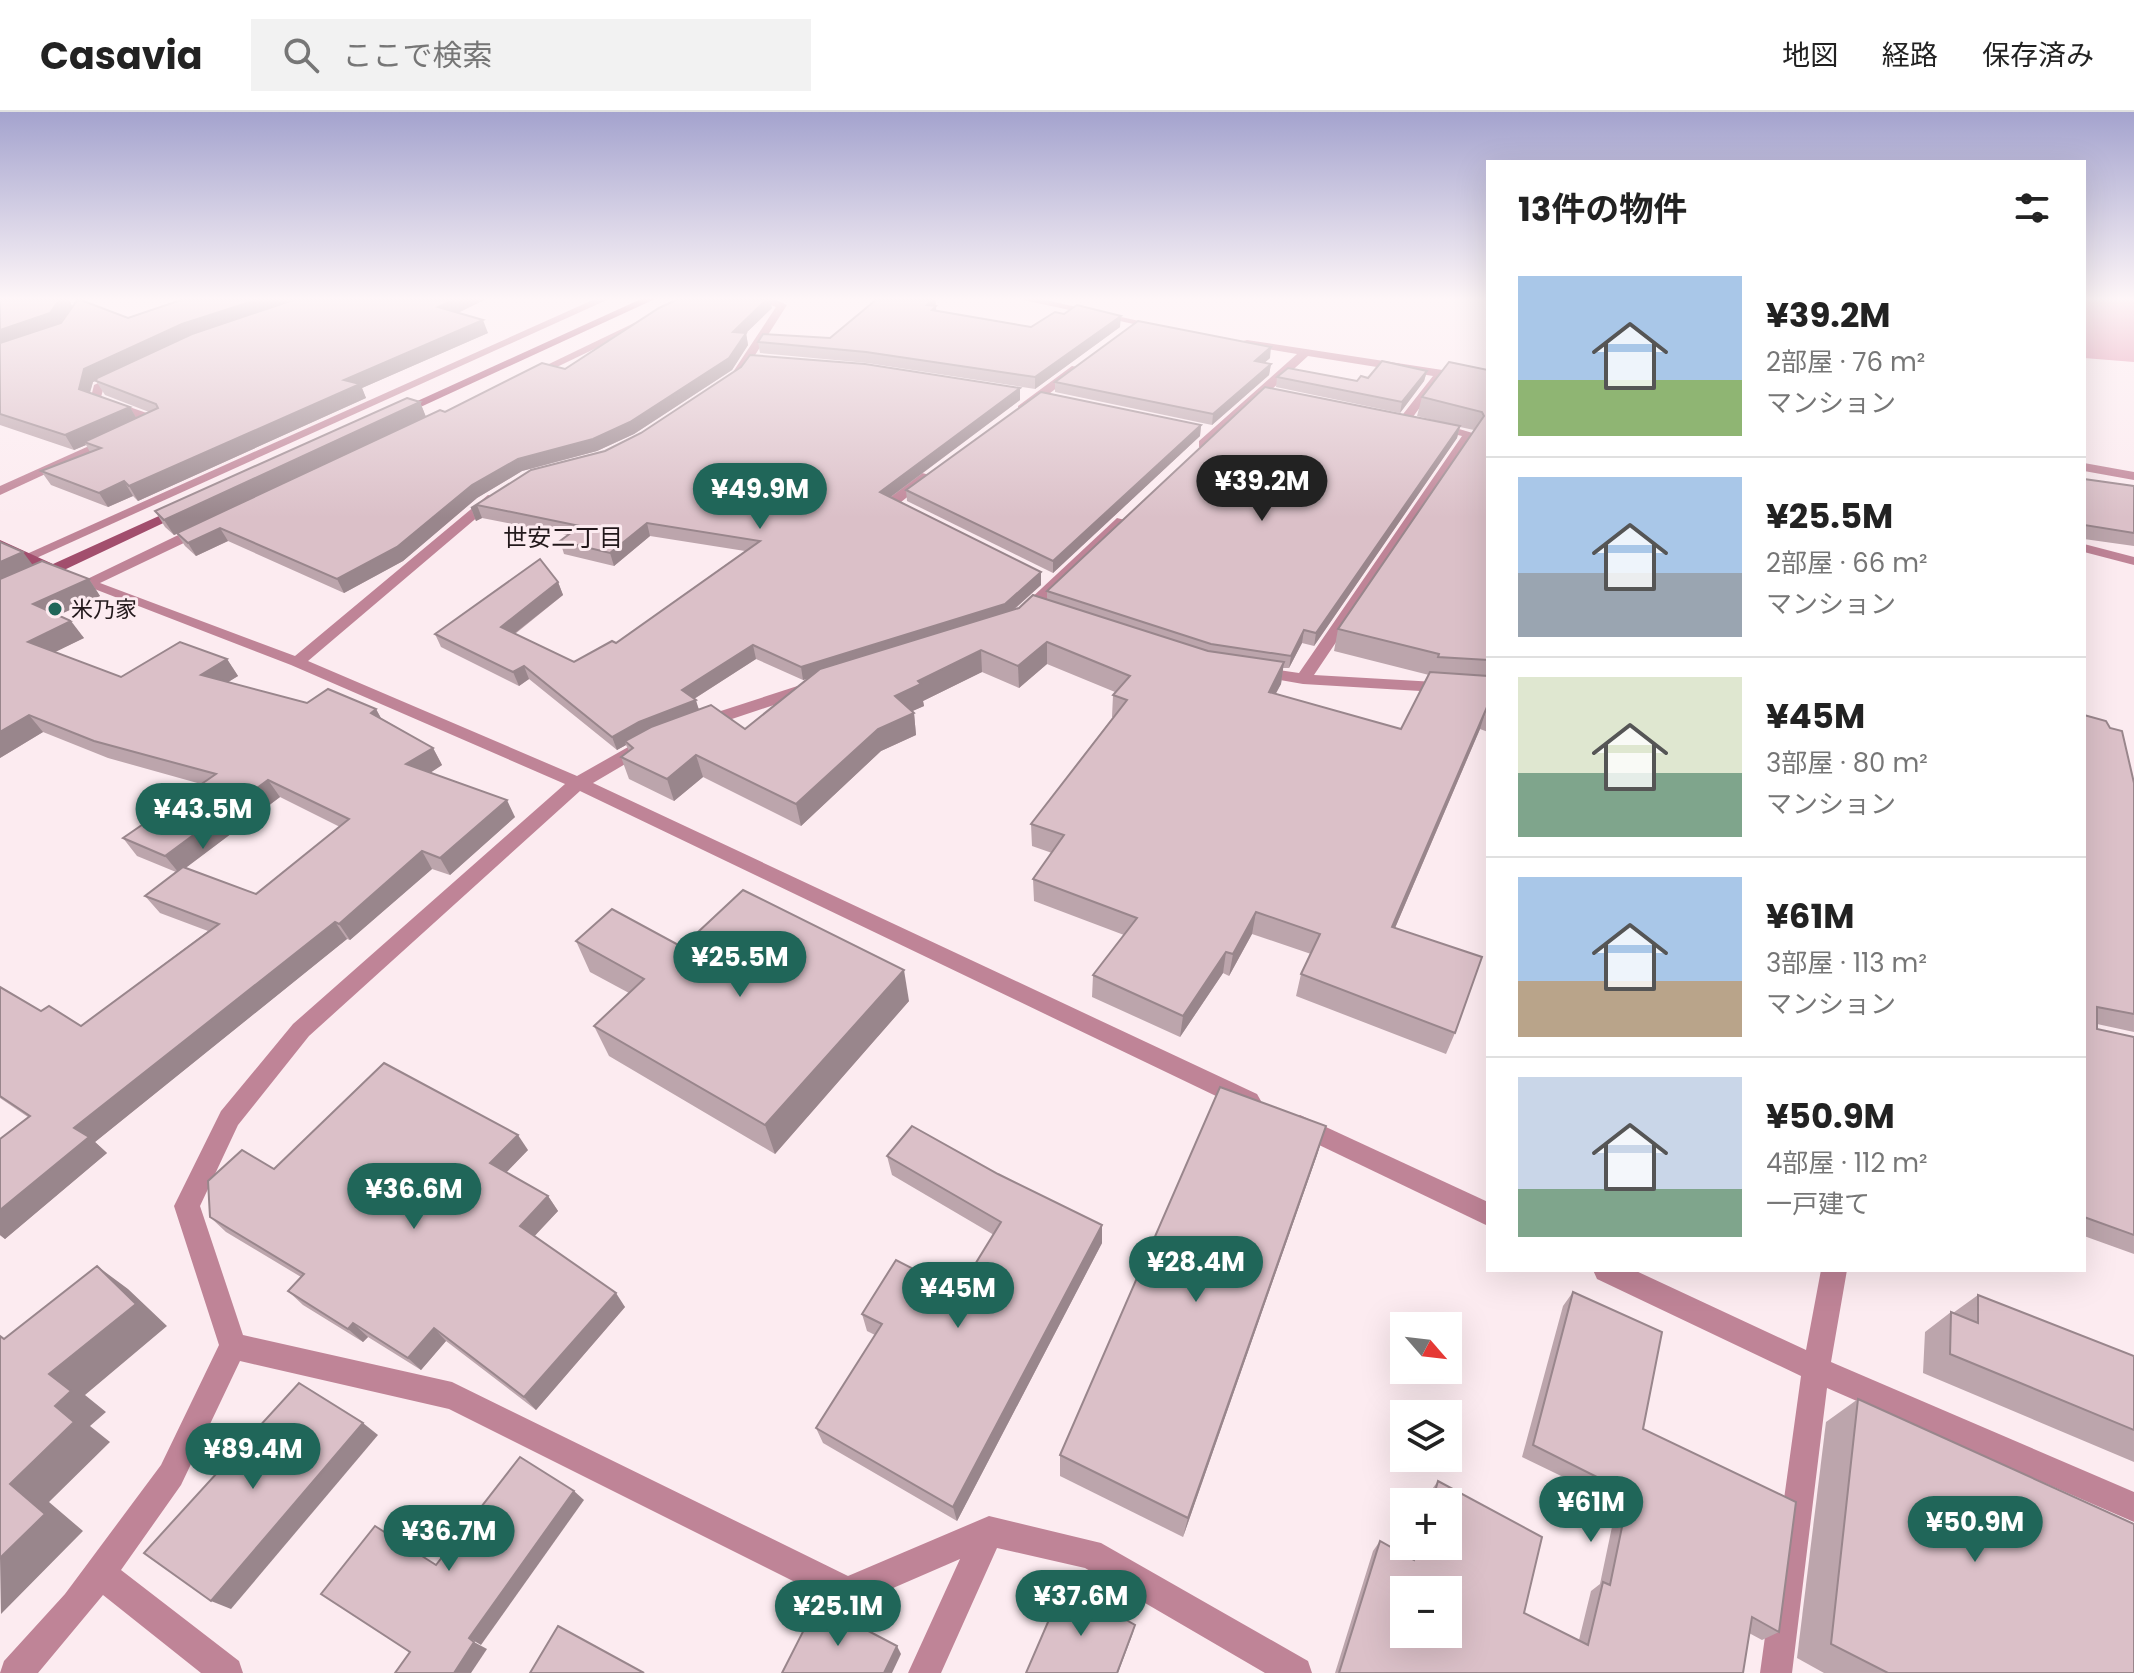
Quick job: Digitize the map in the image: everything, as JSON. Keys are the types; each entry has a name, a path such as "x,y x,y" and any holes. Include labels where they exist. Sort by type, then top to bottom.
{"street":[{"path":"130,372 98,388 94,398 106,405 157,421 143,427"},
{"path":"27,557 441,372"},
{"path":"378,422 489,372"},
{"path":"520,380 537,372"},
{"path":"726,382 740,372"},
{"path":"1014,414 1032,395 1068,372"},
{"path":"1194,454 1209,431 1283,372"},
{"path":"1420,372 1486,381"},
{"path":"1303,679 1470,434 1399,417 1439,375"},
{"path":"1260,391 1286,397"},
{"path":"1032,395 1055,399"},
{"path":"0,491 128,434"},
{"path":"918,516 891,503 940,467"},
{"path":"2086,467 2134,476"},
{"path":"297,662 484,503 506,490"},
{"path":"0,593 206,500"},
{"path":"999,628 1013,623 1030,607 1048,580 1137,507"},
{"path":"87,583 217,522"},
{"path":"0,544 52,570 297,662 578,783 1486,1213"},
{"path":"2086,549 2134,561"},
{"path":"1030,607 1050,613"},
{"path":"1234,669 1303,679 1486,690"},
{"path":"16,1673 100,1573 171,1475 233,1346 187,1206 229,1118 301,1030 578,783 672,734 838,678"},
{"path":"1610,1272 1816,1369 2134,1507"},
{"path":"1776,1673 1816,1369 1834,1272"},
{"path":"233,1346 452,1396 847,1592 989,1531 1090,1554 1296,1673"},
{"path":"924,1673 989,1531"},
{"path":"100,1573 227,1673"}],"building":[{"path":"0,372 83,372 79,389 130,407 65,435 0,414"},
{"path":"110,372 363,372 344,380 360,384 129,486 124,481 99,493 41,471 101,448 84,442 158,408 156,404 96,381"},
{"path":"524,372 708,372 630,422 593,439 518,459 472,485 397,547 337,579 220,528 188,543 177,533 440,410 445,412"},
{"path":"734,372 916,372 1020,388 880,492 1041,572 1005,604 801,667 753,645 682,690 696,700 639,722 612,737 524,666 513,672 435,634 540,559 558,582 501,627 574,662 612,641 616,643 760,541 647,523 610,553 560,541 580,526 477,505 471,508 531,470 605,451 641,433"},
{"path":"1000,372 1042,372 1035,377"},
{"path":"1069,372 1262,372 1213,414 1055,382"},
{"path":"1283,372 1308,372 1357,381 1361,376 1368,378 1373,372 1426,372 1402,402 1277,377"},
{"path":"1441,372 1486,372 1486,660 1438,657 1439,654 1338,629 1484,416 1482,412 1422,397"},
{"path":"1265,387 1460,426 1316,633 1304,630 1291,656 1211,644 1047,591"},
{"path":"1041,392 1201,425 1053,561 906,490"},
{"path":"407,398 420,402 164,520 155,511"},
{"path":"2086,479 2134,486 2134,533 2086,525"},
{"path":"0,542 23,552 0,562"},
{"path":"42,561 89,579 33,604 71,621 28,642 121,677 180,642 227,659 201,675 307,703 328,689 376,709 371,713 433,748 406,764 507,800 440,858 422,851 339,924 335,922 74,1128 89,1137 0,1210 0,1139 30,1116 0,1096 0,987 41,1011 49,1006 81,1026 219,924 145,896 183,867 256,894 349,819 268,780 165,856 123,838 216,774 94,741 29,715 0,732 0,579"},
{"path":"1033,595 1208,651 1284,662 1269,692 1401,729 1430,672 1486,676 1486,709 1392,927 1482,957 1455,1033 1301,974 1320,934 1256,912 1233,954 1226,952 1183,1016 1093,975 1137,918 1033,879 1064,835 1031,824 1127,700 1113,695 1130,676 1047,642 1018,666 981,650 918,681 921,684 895,696 914,713 878,729 796,804 696,755 667,779 621,757 633,748 625,741 651,727 711,705 745,729 820,669 1019,608"},
{"path":"2086,716 2106,721 2110,728 2122,731 2134,783 2134,1014 2097,1007 2097,1029 2134,1037 2134,1235 2086,1218"},
{"path":"743,890 904,970 765,1125 594,1026 644,979 576,941 612,909 682,947"},
{"path":"384,1063 518,1135 490,1163 548,1196 520,1226 616,1293 524,1397 434,1328 408,1358 353,1323 348,1329 288,1291 304,1274 210,1217 208,1181 242,1150 274,1169"},
{"path":"1220,1087 1326,1126 1188,1518 1060,1455"},
{"path":"912,1126 998,1174 1102,1225 953,1507 816,1428 882,1324 862,1314 896,1260 958,1292 1001,1222 887,1156"},
{"path":"97,1266 136,1304 49,1374 71,1391 55,1406 74,1422 10,1484 45,1514 0,1558 0,1336 4,1339"},
{"path":"1573,1292 1662,1332 1643,1429 1796,1502 1779,1632 1752,1617 1743,1673 1339,1673 1380,1541 1390,1547 1390,1560 1462,1560 1462,1494 1542,1537 1524,1613 1588,1645 1603,1582 1610,1585 1629,1493 1533,1445"},
{"path":"1978,1295 2134,1356 2134,1430 1950,1354 1951,1312 1978,1323"},
{"path":"299,1383 363,1423 211,1601 144,1553"},
{"path":"1858,1399 2134,1524 2134,1673 1888,1673 1831,1644"},
{"path":"520,1457 574,1491 469,1638 474,1642 454,1673 395,1673 410,1652 321,1594 375,1526 436,1565"},
{"path":"1438,1481 1451,1488 1436,1488"},
{"path":"1064,1585 1135,1625 1117,1673 1026,1673"},
{"path":"817,1604 897,1646 884,1673 782,1673"},
{"path":"558,1626 644,1673 530,1673"}],"place":[{"name":"米乃家","path":"55,609"}],"district":[{"name":"世安二丁目","path":"563,537"}]}
